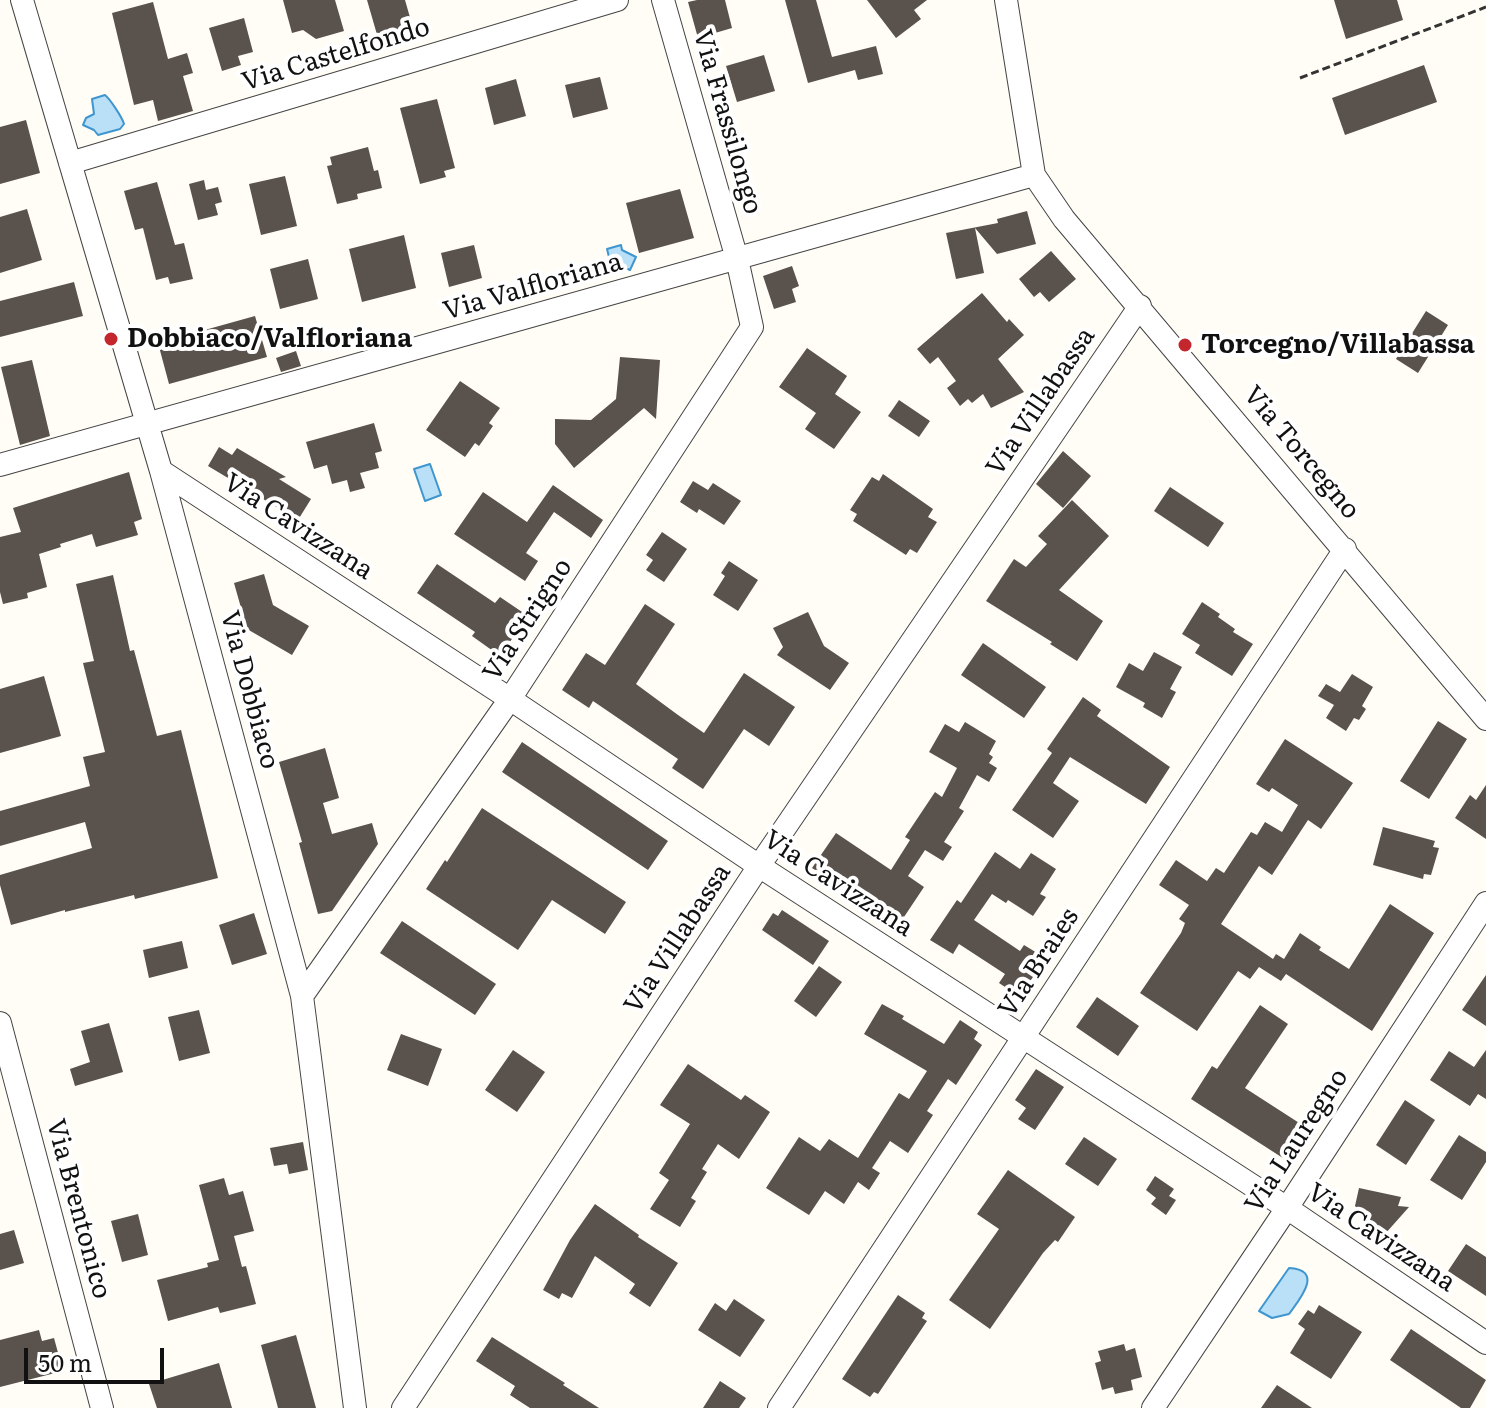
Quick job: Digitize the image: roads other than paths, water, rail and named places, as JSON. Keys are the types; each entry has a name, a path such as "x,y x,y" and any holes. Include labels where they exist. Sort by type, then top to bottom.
{"street":[{"name":"Via Dobbiaco","path":"22,0 161,471 302,996 355,1408"},
{"name":"Via Castelfondo","path":"70,163 617,0"},
{"name":"Via Frassilongo","path":"663,0 737,259"},
{"name":"Via Torcegno","path":"1006,0 1034,175 1064,219 1486,719"},
{"name":"Via Valfloriana","path":"0,465 1034,175"},
{"name":"Via Strigno","path":"302,996 510,699 752,327 737,259"},
{"name":"Via Villabassa","path":"403,1408 759,866 1140,306"},
{"name":"Via Cavizzana","path":"161,471 759,866 1287,1208 1486,1343"},
{"name":"Via Braies","path":"779,1408 1345,549"},
{"name":"Via Lauregno","path":"1153,1408 1486,903"},
{"name":"Via Brentonico","path":"0,1023 102,1408"}],"water":[{"path":"105,95 124,124 120,129 98,135 83,125 86,118 94,114 92,99"},
{"path":"621,245 622,250 636,257 630,270 610,261 607,249"},
{"path":"430,464 441,495 425,501 414,469"},
{"path":"1289,1268 1306,1274 1306,1286 1289,1314 1272,1318 1259,1311"}],"place":[{"name":"Dobbiaco/Valfloriana","path":"111,339"},
{"name":"Torcegno/Villabassa","path":"1185,345"}]}
